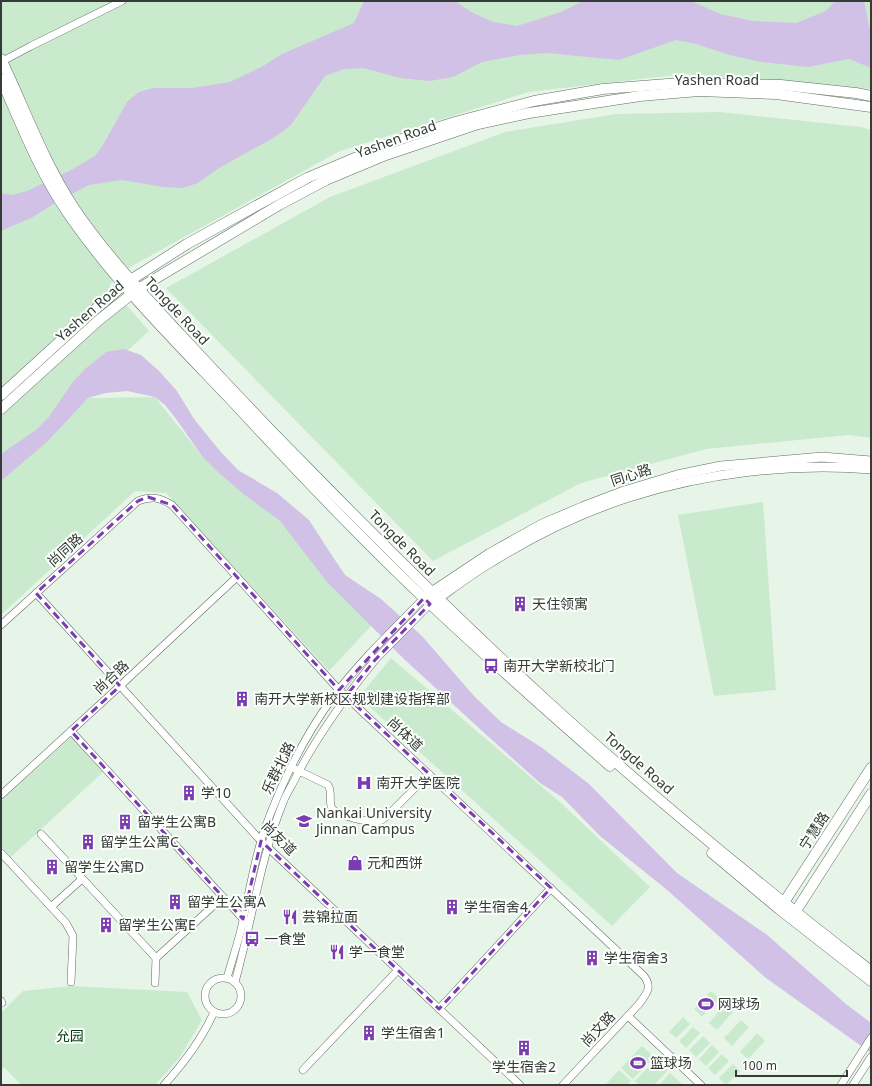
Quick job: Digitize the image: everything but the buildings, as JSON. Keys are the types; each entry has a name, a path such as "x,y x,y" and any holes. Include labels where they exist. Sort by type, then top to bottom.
{"main road":[{"name":"Tongde Road","path":"2,61 48,172"},
{"name":"Tongde Road","path":"1,79 48,172 70,209 129,286 319,493 431,598 781,906 871,971"},
{"name":"Yashen Road","path":"1,409 114,307 129,286 187,244 307,178 395,141 455,122 534,101 603,89 680,83 781,85 871,96"},
{"name":"Yashen Road","path":"1,395 111,296 326,180 386,155 478,124 529,113 583,104 640,96 699,91 776,94 871,107"},
{"path":"111,296 116,285 116,269"},
{"name":"宁慧路","path":"781,906 871,768"},
{"name":"宁慧路","path":"793,915 871,794"},
{"name":"Tongde Road","path":"793,915 871,981"}],"street":[{"path":"2,61 122,1"},
{"name":"同心路","path":"431,598 490,552 542,524 624,491 677,475 721,466 822,457 871,461"},
{"name":"同心路","path":"431,598 533,539 578,517 629,497 691,482 790,468 871,470"},
{"name":"尚体道","path":"148,497 164,500 172,505 339,690 644,976 648,982 649,988"},
{"name":"尚同路","path":"1,625 138,502 148,497"},
{"name":"尚合路","path":"1,795 237,577"},
{"name":"尚友道","path":"36,593 261,841 520,1085"},
{"name":"乐群北路","path":"227,978 243,919 261,841 281,787 291,767 313,729 339,690 380,643 406,617 431,598"},
{"name":"乐群北路","path":"235,982 250,926 268,847 284,799 324,727 346,696 375,660 412,622 431,598"},
{"path":"369,655 375,660"},
{"path":"71,731 250,926"},
{"path":"291,767 328,785 331,790 330,805 333,810 342,816 374,821 383,819 389,814 428,774"},
{"path":"41,834 156,958 155,982"},
{"path":"1,853 66,923 73,936 71,982"},
{"path":"51,908 82,879"},
{"path":"440,1009 551,888"},
{"path":"156,958 223,898"},
{"path":"303,1070 398,970"},
{"path":"217,978 227,978 235,982 239,986 241,997 237,1007 229,1013 219,1014 214,1012 205,1000 208,985 217,978"},
{"name":"尚文路","path":"563,1085 639,1004 649,988"},
{"path":"164,1085 181,1066 208,1027 214,1012"},
{"path":"628,1016 701,1085"},
{"path":"841,1085 871,1038"},
{"path":"853,1085 870,1059"}],"highlighted area":[{"path":"148,497 172,505 339,690 424,598 430,604 375,660 346,696 551,888 439,1009 261,841 243,919 71,731 120,686 36,593 138,501"}],"green space":[{"path":"1,1 871,1 871,89 684,74 529,92 340,151 130,267 109,285 149,331 1,466"},
{"path":"720,112 861,127 871,130 871,438 849,435 706,449 581,483 433,561 166,288 330,197 505,132 616,114"},
{"path":"155,397 202,456 280,521 371,626 329,671 166,493 135,491 1,615 1,479 88,398"},
{"path":"763,502 776,690 714,696 678,515"},
{"path":"391,658 561,803 650,887 612,926 359,697"},
{"path":"71,737 103,772 11,857 1,847 1,801"},
{"name":"允园","path":"71,986 187,992 202,1020 180,1057 155,1085 21,1085 4,1067 1,1070 1,1013 23,991"},
{"name":"网球场","path":"711,991 719,998 702,1017 694,1009"},
{"name":"网球场","path":"725,1004 734,1011 717,1030 709,1023"},
{"path":"683,1017 690,1024 676,1038 669,1032"},
{"name":"网球场","path":"741,1020 749,1027 732,1046 724,1038"},
{"path":"693,1027 700,1033 686,1048 679,1041"},
{"name":"网球场","path":"757,1033 765,1041 748,1059 740,1052"},
{"path":"703,1036 710,1043 696,1057 689,1050"},
{"path":"712,1045 719,1052 706,1066 699,1059"},
{"name":"篮球场","path":"642,1046 654,1057 633,1079 621,1068"},
{"path":"722,1054 729,1061 715,1075 708,1068"},
{"name":"篮球场","path":"656,1059 668,1070 654,1085 639,1085 635,1081"},
{"path":"733,1064 740,1071 726,1085 719,1078"},
{"name":"篮球场","path":"619,1070 631,1081 627,1085 605,1085"},
{"name":"篮球场","path":"670,1073 682,1084 659,1085"}],"shaded area":[{"path":"364,1 455,1 471,12 493,22 517,26 561,12 583,1 691,1 720,14 753,21 796,23 826,11 835,1 864,1 869,26 871,28 871,68 849,59 808,67 761,62 676,40 619,60 547,53 520,55 482,62 453,77 430,81 400,78 363,68 344,69 325,76 291,125 275,137 219,168 198,183 183,188 164,187 121,180 89,185 55,203 33,217 1,231 1,193 12,195 27,191 73,169 95,156 103,145 127,102 139,92 153,88 192,88 230,82 263,66 282,54 354,23"},
{"path":"124,349 141,355 159,371 177,391 194,419 220,451 238,470 277,493 309,520 345,575 381,599 422,636 474,696 501,722 541,747 589,784 677,873 766,934 846,1004 871,1023 871,1053 766,978 666,889 600,836 562,797 540,783 481,730 404,659 327,582 280,521 245,495 220,474 202,456 165,405 155,397 127,391 106,393 88,398 48,441 1,481 1,454 36,430 48,418 72,383 85,369 106,352"}],"place":[{"name":"天住领寓","path":"520,604"},
{"name":"南开大学新校北门","path":"491,666"},
{"name":"南开大学新校区规划建设指挥部","path":"242,699"},
{"name":"南开大学医院","path":"364,783"},
{"name":"学10","path":"189,793"},
{"name":"Nankai University Jinnan Campus","path":"304,821"},
{"name":"留学生公寓B","path":"125,822"},
{"name":"留学生公寓C","path":"88,842"},
{"name":"元和西饼","path":"355,863"},
{"name":"留学生公寓D","path":"52,867"},
{"name":"留学生公寓A","path":"175,902"},
{"name":"学生宿舍4","path":"452,907"},
{"name":"芸锦拉面","path":"290,917"},
{"name":"留学生公寓E","path":"106,925"},
{"name":"一食堂","path":"252,939"},
{"name":"学一食堂","path":"337,952"},
{"name":"学生宿舍3","path":"592,958"},
{"name":"网球场","path":"706,1004"},
{"name":"学生宿舍1","path":"369,1033"},
{"name":"学生宿舍2","path":"524,1048"},
{"name":"篮球场","path":"638,1063"}]}
